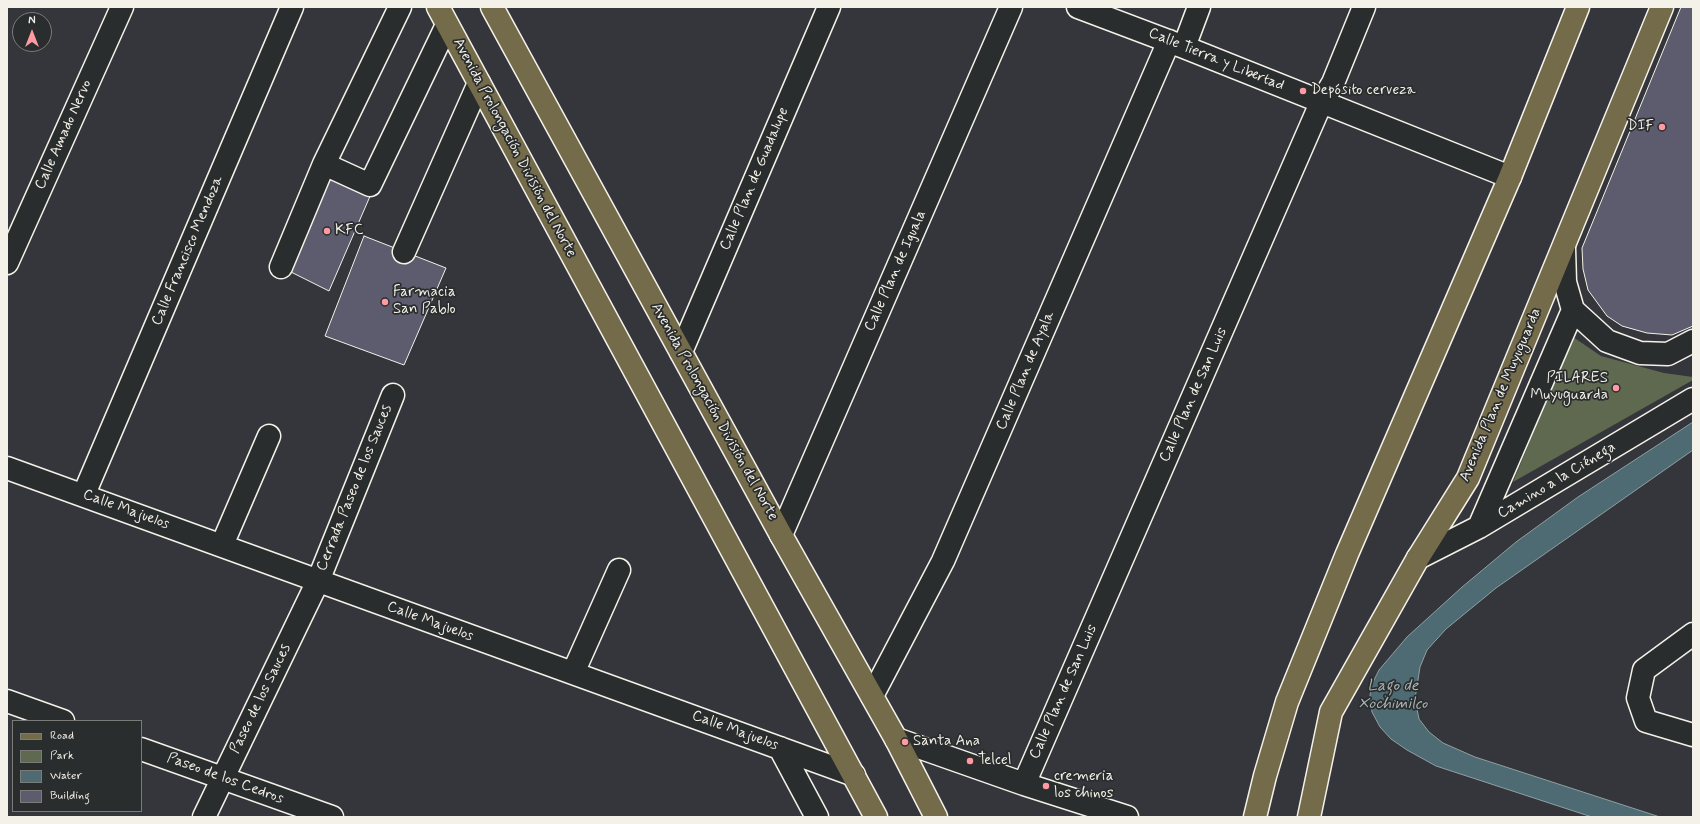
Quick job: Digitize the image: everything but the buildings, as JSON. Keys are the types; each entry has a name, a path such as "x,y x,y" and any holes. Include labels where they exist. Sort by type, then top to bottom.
{"main road":[{"name":"Avenida Prolongación División del Norte","path":"492,7 781,535 896,739 936,817"},
{"path":"1255,817 1265,776 1287,702 1347,554 1510,177 1578,7"},
{"name":"Avenida Plan de Muyuguarda","path":"1309,817 1331,712 1418,558 1468,478 1662,7"},
{"name":"Avenida Prolongación División del Norte","path":"443,16 876,817"}],"street":[{"name":"Calle Amado Nervo","path":"7,263 122,7"},
{"name":"Calle Francisco Mendoza","path":"84,494 292,7"},
{"path":"281,268 324,164 400,7"},
{"name":"Calle Plan de Guadalupe","path":"681,352 829,7"},
{"name":"Calle Plan de Iguala","path":"781,535 1011,7"},
{"name":"Calle Tierra y Libertad","path":"1078,7 1176,44 1510,177"},
{"name":"Calle Plan de Ayala","path":"872,696 943,561 1176,44 1199,7"},
{"name":"Calle Plan de San Luis","path":"1024,784 1322,103 1333,84 1364,7"},
{"path":"324,164 370,185 443,16"},
{"path":"404,252 479,84"},
{"path":"1564,248 1565,282 1573,310 1607,341 1640,353 1668,354 1693,341"},
{"path":"1479,527 1573,310"},
{"name":"Cerrada Paseo de los Sauces","path":"318,581 393,395"},
{"name":"Camino a la Ciénega","path":"1418,558 1479,527 1693,399"},
{"path":"222,545 268,436"},
{"name":"Calle Majuelos","path":"7,468 84,494 318,581 854,775"},
{"path":"573,673 619,570"},
{"name":"Paseo de los Sauces","path":"204,817 318,581"},
{"path":"1693,634 1644,670 1638,698 1646,721 1693,735"},
{"path":"8,703 59,720"},
{"path":"896,739 1024,784 1127,817"},
{"path":"780,748 817,817"},
{"name":"Paseo de los Cedros","path":"142,749 332,817"}],"green space":[{"path":"1573,337 1601,356 1664,373 1693,377 1693,380 1513,482"}],"water":[{"name":"Lago de Xochimilco","path":"1693,422 1693,450 1496,588 1446,629 1427,650 1420,667 1415,699 1419,719 1429,732 1443,743 1475,757 1660,817 1592,817 1436,766 1407,750 1391,739 1380,727 1372,712 1370,695 1373,682 1379,670 1407,637 1461,588 1516,542 1578,497"}],"place":[{"name":"Depósito cerveza","path":"1303,91"},
{"name":"DIF","path":"1662,127"},
{"name":"KFC","path":"327,231"},
{"name":"Farmacia San Pablo","path":"385,302"},
{"name":"PILARES Muyuguarda","path":"1616,388"},
{"name":"Santa Ana","path":"905,742"},
{"name":"Telcel","path":"970,761"},
{"name":"cremeria los chinos","path":"1046,786"}]}
